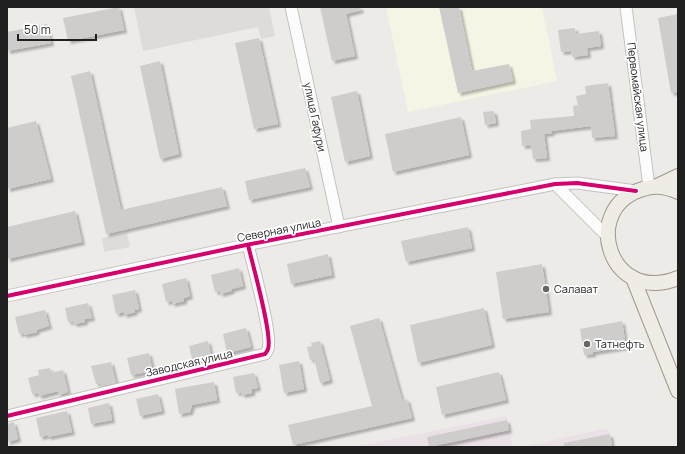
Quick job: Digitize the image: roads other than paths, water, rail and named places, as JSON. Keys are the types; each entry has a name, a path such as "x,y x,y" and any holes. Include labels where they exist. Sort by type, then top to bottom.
{"main road":[{"path":"678,176 624,198 615,209 609,222 607,236 610,253 619,268 633,278 649,284 666,283 678,278"},
{"path":"648,188 671,189 678,192"},
{"path":"633,278 678,391"}],"street":[{"name":"улица Гафури","path":"291,7 339,227"},
{"name":"Первомайская улица","path":"626,7 648,188"},
{"name":"Северная улица","path":"7,296 248,245 555,184 577,183 648,188"},
{"path":"555,184 607,236"},
{"name":"Заводская улица","path":"7,416 265,354 268,350 269,342 266,320 248,245"}],"place":[{"name":"Салават","path":"546,289"},
{"name":"Татнефть","path":"587,344"}]}
